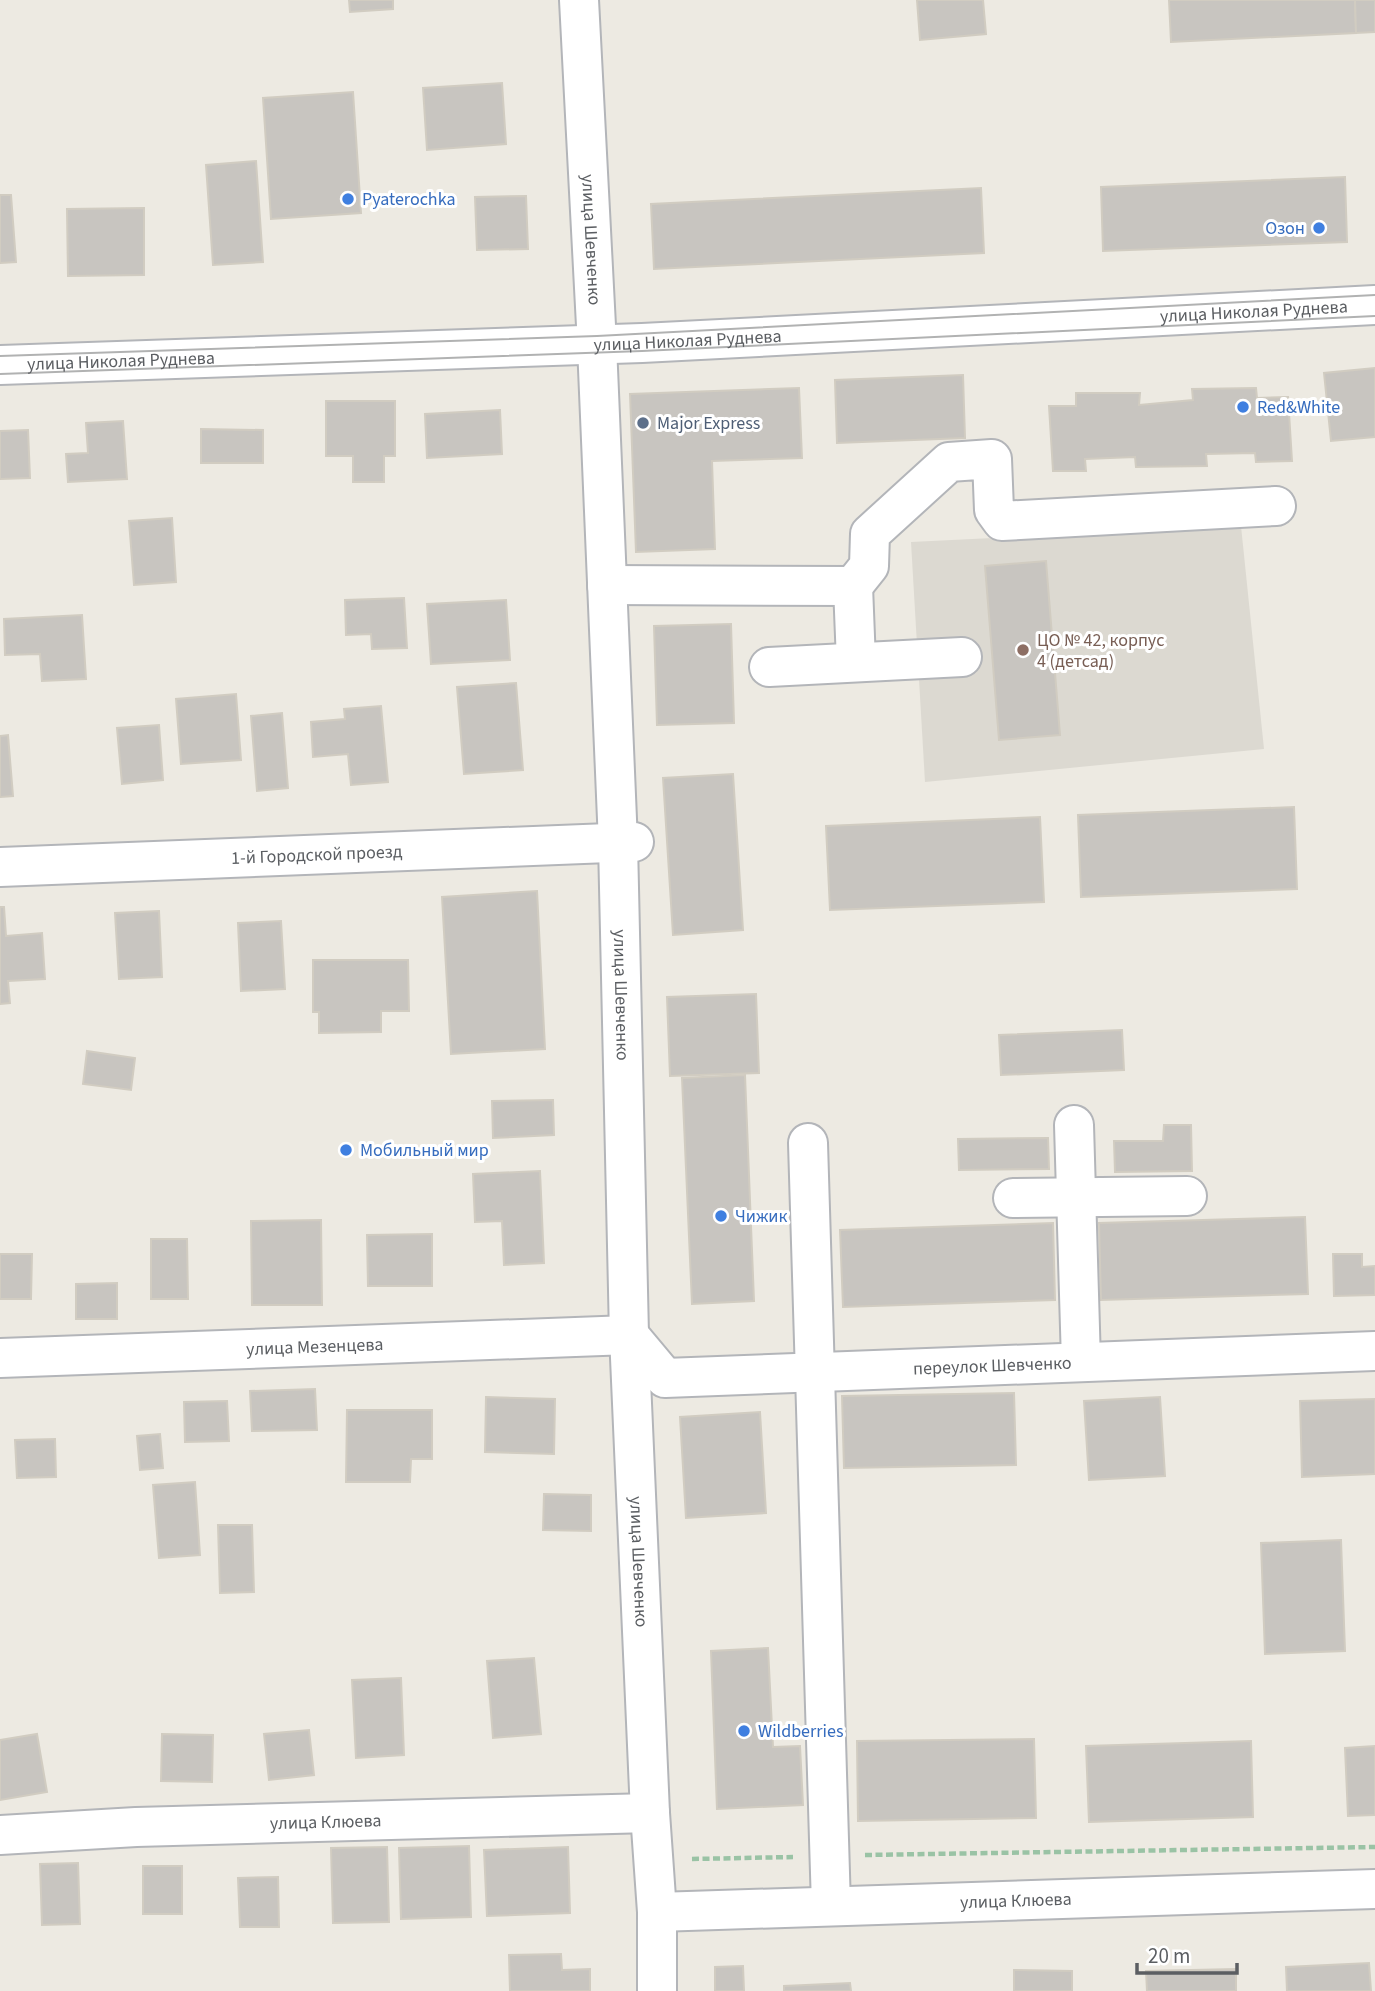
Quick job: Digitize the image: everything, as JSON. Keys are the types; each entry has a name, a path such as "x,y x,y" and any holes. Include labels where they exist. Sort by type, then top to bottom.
{"street":[{"name":"улица Шевченко","path":"579,0 607,585 626,843 629,1335 650,1813 657,1912 657,1991"},
{"name":"улица Николая Руднева","path":"0,365 597,345 1375,305"},
{"path":"856,662 853,586 869,566 870,534 949,462 992,459 995,510 1002,521 1276,506"},
{"path":"607,585 853,586"},
{"path":"769,667 962,657"},
{"name":"1-й Городской проезд","path":"0,867 626,843"},
{"path":"1074,1125 1082,1362"},
{"path":"807,1143 831,1906"},
{"path":"1013,1198 1187,1196"},
{"name":"улица Мезенцева","path":"0,1358 629,1335"},
{"name":"переулок Шевченко","path":"629,1335 665,1378 1375,1351"},
{"name":"улица Клюева","path":"0,1835 150,1827 650,1813"},
{"name":"улица Клюева","path":"657,1912 1375,1889"}],"path":[{"path":"692,1859 1375,1847"}],"shaded area":[{"path":"1241,526 1264,749 925,782 911,542"}],"building":[{"path":"349,0 393,0 393,9 350,12"},
{"path":"917,0 983,0 986,34 920,40"},
{"path":"1169,0 1355,0 1356,33 1171,42"},
{"path":"1355,0 1375,0 1375,32 1356,33"},
{"path":"502,83 506,144 427,150 423,88"},
{"path":"353,92 361,213 271,219 263,98"},
{"path":"256,161 263,262 213,265 206,165"},
{"path":"1345,177 1347,242 1103,251 1101,187"},
{"path":"981,188 984,253 654,269 651,204"},
{"path":"0,195 11,195 16,262 0,263"},
{"path":"526,196 528,249 477,250 475,197"},
{"path":"144,208 144,275 68,276 67,209"},
{"path":"1375,368 1375,437 1331,441 1324,373"},
{"path":"963,375 965,438 837,443 835,380"},
{"path":"799,388 802,458 712,461 715,549 636,552 630,394"},
{"path":"1256,388 1257,398 1288,397 1292,461 1256,462 1255,453 1206,454 1207,466 1136,467 1135,457 1085,459 1086,471 1053,471 1049,406 1076,406 1076,393 1140,393 1139,405 1193,400 1192,389"},
{"path":"326,401 395,401 395,456 384,456 384,482 353,482 353,456 326,456"},
{"path":"500,410 502,454 427,458 425,414"},
{"path":"123,421 127,479 68,482 66,454 88,453 86,423"},
{"path":"201,429 263,430 263,463 201,463"},
{"path":"28,430 30,478 0,479 0,431"},
{"path":"172,518 176,582 134,585 129,521"},
{"name":"ЦО № 42, корпус 4 (детсад)","path":"1046,561 1060,735 999,740 985,566"},
{"path":"404,598 407,648 372,649 371,634 346,635 345,600"},
{"path":"506,600 510,660 431,664 427,604"},
{"path":"82,615 86,679 42,681 40,654 5,655 4,619"},
{"path":"731,624 734,723 657,725 654,626"},
{"path":"516,683 523,770 464,774 457,687"},
{"path":"236,694 241,760 181,764 176,699"},
{"path":"381,706 388,782 351,785 348,754 313,757 311,722 345,719 344,709"},
{"path":"282,713 288,788 257,791 251,716"},
{"path":"159,725 163,780 122,784 117,728"},
{"path":"8,735 13,796 0,797 0,736"},
{"path":"733,774 743,930 673,935 663,778"},
{"path":"1294,807 1297,889 1081,897 1078,815"},
{"path":"1040,817 1044,902 830,910 826,826"},
{"path":"537,891 545,1049 451,1054 442,897"},
{"path":"0,907 4,907 6,936 42,933 45,979 8,981 10,1003 0,1004"},
{"path":"159,911 162,977 119,979 115,913"},
{"path":"281,921 285,989 241,991 238,923"},
{"path":"313,960 408,960 409,1011 381,1011 381,1032 319,1033 319,1012 313,1012"},
{"path":"756,994 759,1073 670,1076 667,997"},
{"path":"1122,1030 1124,1070 1001,1075 999,1035"},
{"path":"87,1051 135,1058 131,1090 83,1084"},
{"path":"745,1075 754,1301 692,1304 682,1078"},
{"path":"553,1100 554,1135 493,1138 492,1101"},
{"path":"1164,1125 1191,1125 1192,1171 1115,1172 1114,1141 1163,1141"},
{"path":"1048,1138 1049,1169 959,1170 958,1139"},
{"path":"540,1171 544,1263 504,1265 502,1221 475,1222 473,1174"},
{"path":"1305,1217 1308,1294 1101,1300 1099,1223"},
{"path":"321,1220 322,1305 252,1305 251,1221"},
{"path":"1053,1223 1055,1300 843,1307 840,1230"},
{"path":"432,1234 432,1286 368,1286 367,1235"},
{"path":"151,1239 187,1239 188,1299 151,1299"},
{"path":"0,1254 32,1254 31,1299 0,1299"},
{"path":"1333,1254 1362,1254 1362,1267 1375,1266 1375,1295 1334,1296"},
{"path":"117,1283 117,1319 76,1319 76,1284"},
{"path":"315,1389 317,1430 252,1431 250,1391"},
{"path":"1014,1393 1016,1465 844,1468 842,1396"},
{"path":"486,1397 555,1399 554,1454 485,1452"},
{"path":"1160,1397 1165,1476 1089,1480 1084,1401"},
{"path":"1375,1399 1375,1474 1302,1477 1300,1401"},
{"path":"227,1401 229,1441 185,1442 184,1402"},
{"path":"347,1410 432,1410 432,1459 411,1459 410,1482 346,1482"},
{"path":"760,1412 766,1513 686,1518 680,1417"},
{"path":"160,1434 163,1468 140,1470 137,1436"},
{"path":"55,1439 56,1477 17,1478 15,1440"},
{"path":"195,1482 200,1555 159,1558 153,1485"},
{"path":"544,1494 591,1495 591,1531 543,1530"},
{"path":"218,1525 252,1525 254,1592 220,1593"},
{"path":"1341,1540 1345,1651 1265,1654 1261,1543"},
{"path":"768,1648 773,1747 800,1746 803,1805 717,1809 711,1651"},
{"path":"534,1658 541,1734 493,1738 487,1661"},
{"path":"401,1678 404,1755 356,1758 352,1680"},
{"path":"309,1730 314,1775 269,1780 264,1734"},
{"path":"37,1734 47,1792 0,1800 0,1740"},
{"path":"162,1734 213,1735 212,1782 161,1781"},
{"path":"1034,1739 1036,1818 858,1821 857,1741"},
{"path":"1251,1741 1253,1817 1089,1822 1086,1746"},
{"path":"1375,1746 1375,1815 1348,1816 1345,1748"},
{"path":"469,1846 471,1917 401,1919 399,1848"},
{"path":"387,1847 389,1922 333,1923 331,1848"},
{"path":"568,1847 570,1913 487,1916 484,1850"},
{"path":"78,1863 80,1924 42,1925 40,1864"},
{"path":"143,1866 182,1866 182,1914 143,1914"},
{"path":"278,1877 279,1927 240,1927 238,1878"},
{"path":"561,1954 562,1970 590,1969 590,1991 510,1991 509,1955"},
{"path":"1369,1963 1371,1991 1287,1991 1286,1967"},
{"path":"743,1966 744,1991 715,1991 715,1967"},
{"path":"1236,1969 1236,1991 1147,1991 1146,1971"},
{"path":"1014,1970 1072,1971 1072,1991 1014,1991"},
{"path":"850,1983 851,1991 784,1991 784,1986"}],"tram line":[{"path":"0,356 597,336 1375,295"},
{"path":"0,374 642,351 1375,316"}],"place":[{"name":"Pyaterochka","path":"348,199"},
{"name":"Озон","path":"1319,228"},
{"name":"Red&White","path":"1243,407"},
{"name":"Major Express","path":"643,423"},
{"name":"ЦО № 42, корпус 4 (детсад)","path":"1023,650"},
{"name":"Мобильный мир","path":"346,1150"},
{"name":"Чижик","path":"721,1216"},
{"name":"Wildberries","path":"744,1731"}]}
